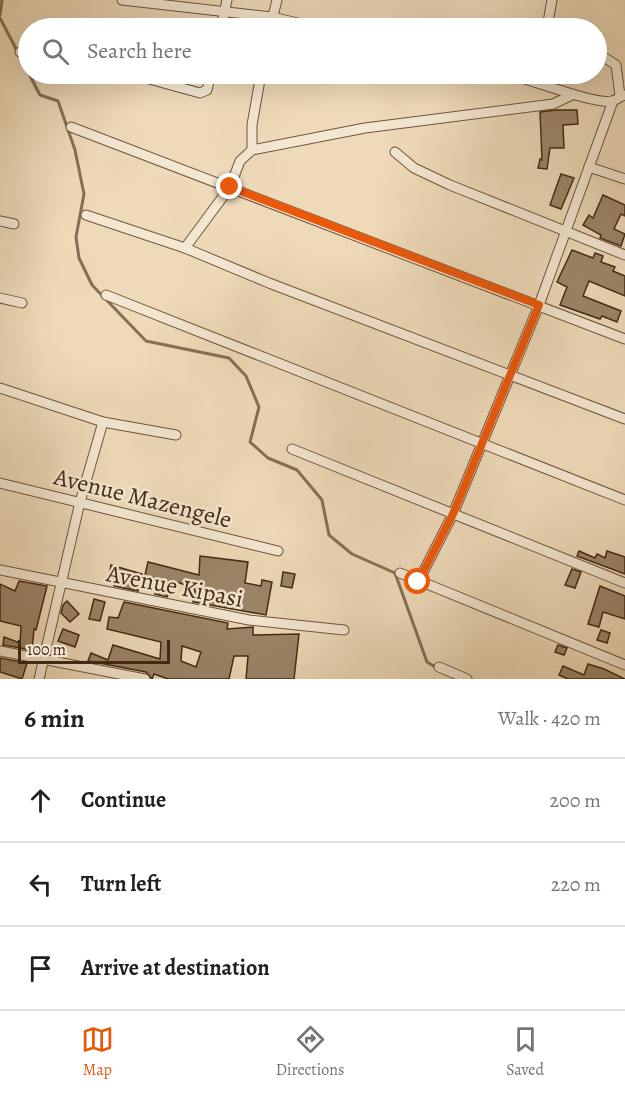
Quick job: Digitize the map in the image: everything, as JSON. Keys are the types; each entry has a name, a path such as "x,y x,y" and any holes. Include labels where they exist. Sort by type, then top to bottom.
{"street":[{"path":"122,0 276,18"},
{"path":"223,18 227,0"},
{"path":"272,17 277,0"},
{"path":"549,18 552,0"},
{"path":"418,582 453,514 568,231 589,166 619,98 616,64 607,58"},
{"path":"167,84 200,93 207,90 208,84"},
{"path":"252,150 252,125 259,84"},
{"path":"546,84 572,94 619,98"},
{"path":"185,248 230,187 240,161 252,150 364,128 553,104 572,94"},
{"path":"71,127 625,339"},
{"path":"395,152 414,168 450,185 625,255"},
{"path":"589,166 625,179"},
{"path":"86,215 185,248 269,283 625,419"},
{"path":"0,221 14,224"},
{"path":"106,295 331,386 625,500"},
{"path":"0,298 22,303"},
{"path":"0,388 103,422 177,435"},
{"path":"39,679 80,502 103,422"},
{"path":"292,449 625,583"},
{"name":"Avenue Mazengele","path":"0,483 278,551"},
{"name":"Avenue Kipasi","path":"0,570 60,584 249,620 344,630"},
{"path":"400,573 625,665"},
{"path":"0,651 145,679"},
{"path":"438,667 467,679"}],"building":[{"path":"577,110 578,124 563,125 564,148 550,148 547,169 538,168 540,159 542,160 540,112"},
{"path":"561,174 574,178 561,209 550,205"},
{"path":"603,195 625,205 625,216 621,214 614,229 625,234 621,246 600,238 601,235 583,225 589,215 593,218"},
{"path":"572,250 593,258 595,253 603,256 601,262 615,267 613,271 625,276 625,296 589,281 583,296 621,311 617,322 602,316 600,319 560,305 567,287 557,282"},
{"path":"579,551 595,558 597,554 605,558 607,551 625,557 625,574 577,556"},
{"path":"200,556 248,562 245,583 261,586 262,580 272,582 266,615 193,602 195,589 175,581 167,597 155,594 162,580 145,575 148,562 199,575"},
{"path":"111,565 142,574 138,591 114,586 116,579 109,578"},
{"path":"572,569 581,572 575,588 565,585"},
{"path":"283,572 295,574 292,588 281,586"},
{"path":"19,581 47,586 36,630 34,629 32,650 3,645 4,637 20,643 21,626 0,621 0,584 15,591"},
{"path":"600,586 625,596 625,619 603,612 599,627 588,624"},
{"path":"94,599 105,602 100,621 89,619"},
{"path":"67,601 79,614 70,622 61,613"},
{"path":"124,602 228,623 227,629 253,627 253,635 299,634 294,679 246,679 248,656 234,656 229,679 168,679 154,674 152,679 146,672 88,661 91,653 108,660 113,645 160,659 161,642 107,629 109,617 118,618","holes":["182,646 201,652 196,667 181,661"]},
{"path":"63,629 79,635 75,647 58,641"},
{"path":"601,630 610,633 607,643 597,640"},
{"path":"558,645 567,648 564,655 555,652"},
{"path":"0,658 27,663 22,679 0,672"},
{"path":"588,664 625,679 568,679 559,675 563,666 584,675"}],"waterway":[{"path":"0,15 2,0"},
{"path":"0,18 18,53"},
{"path":"34,84 40,95 58,101 75,150 84,194 76,237 79,258 92,285 146,341 229,358 246,376 259,407 250,442 268,458 297,470 322,500 329,535 352,554 395,573 427,662 437,668"}],"route":[{"path":"230,187 539,305 453,514 418,582"}]}
